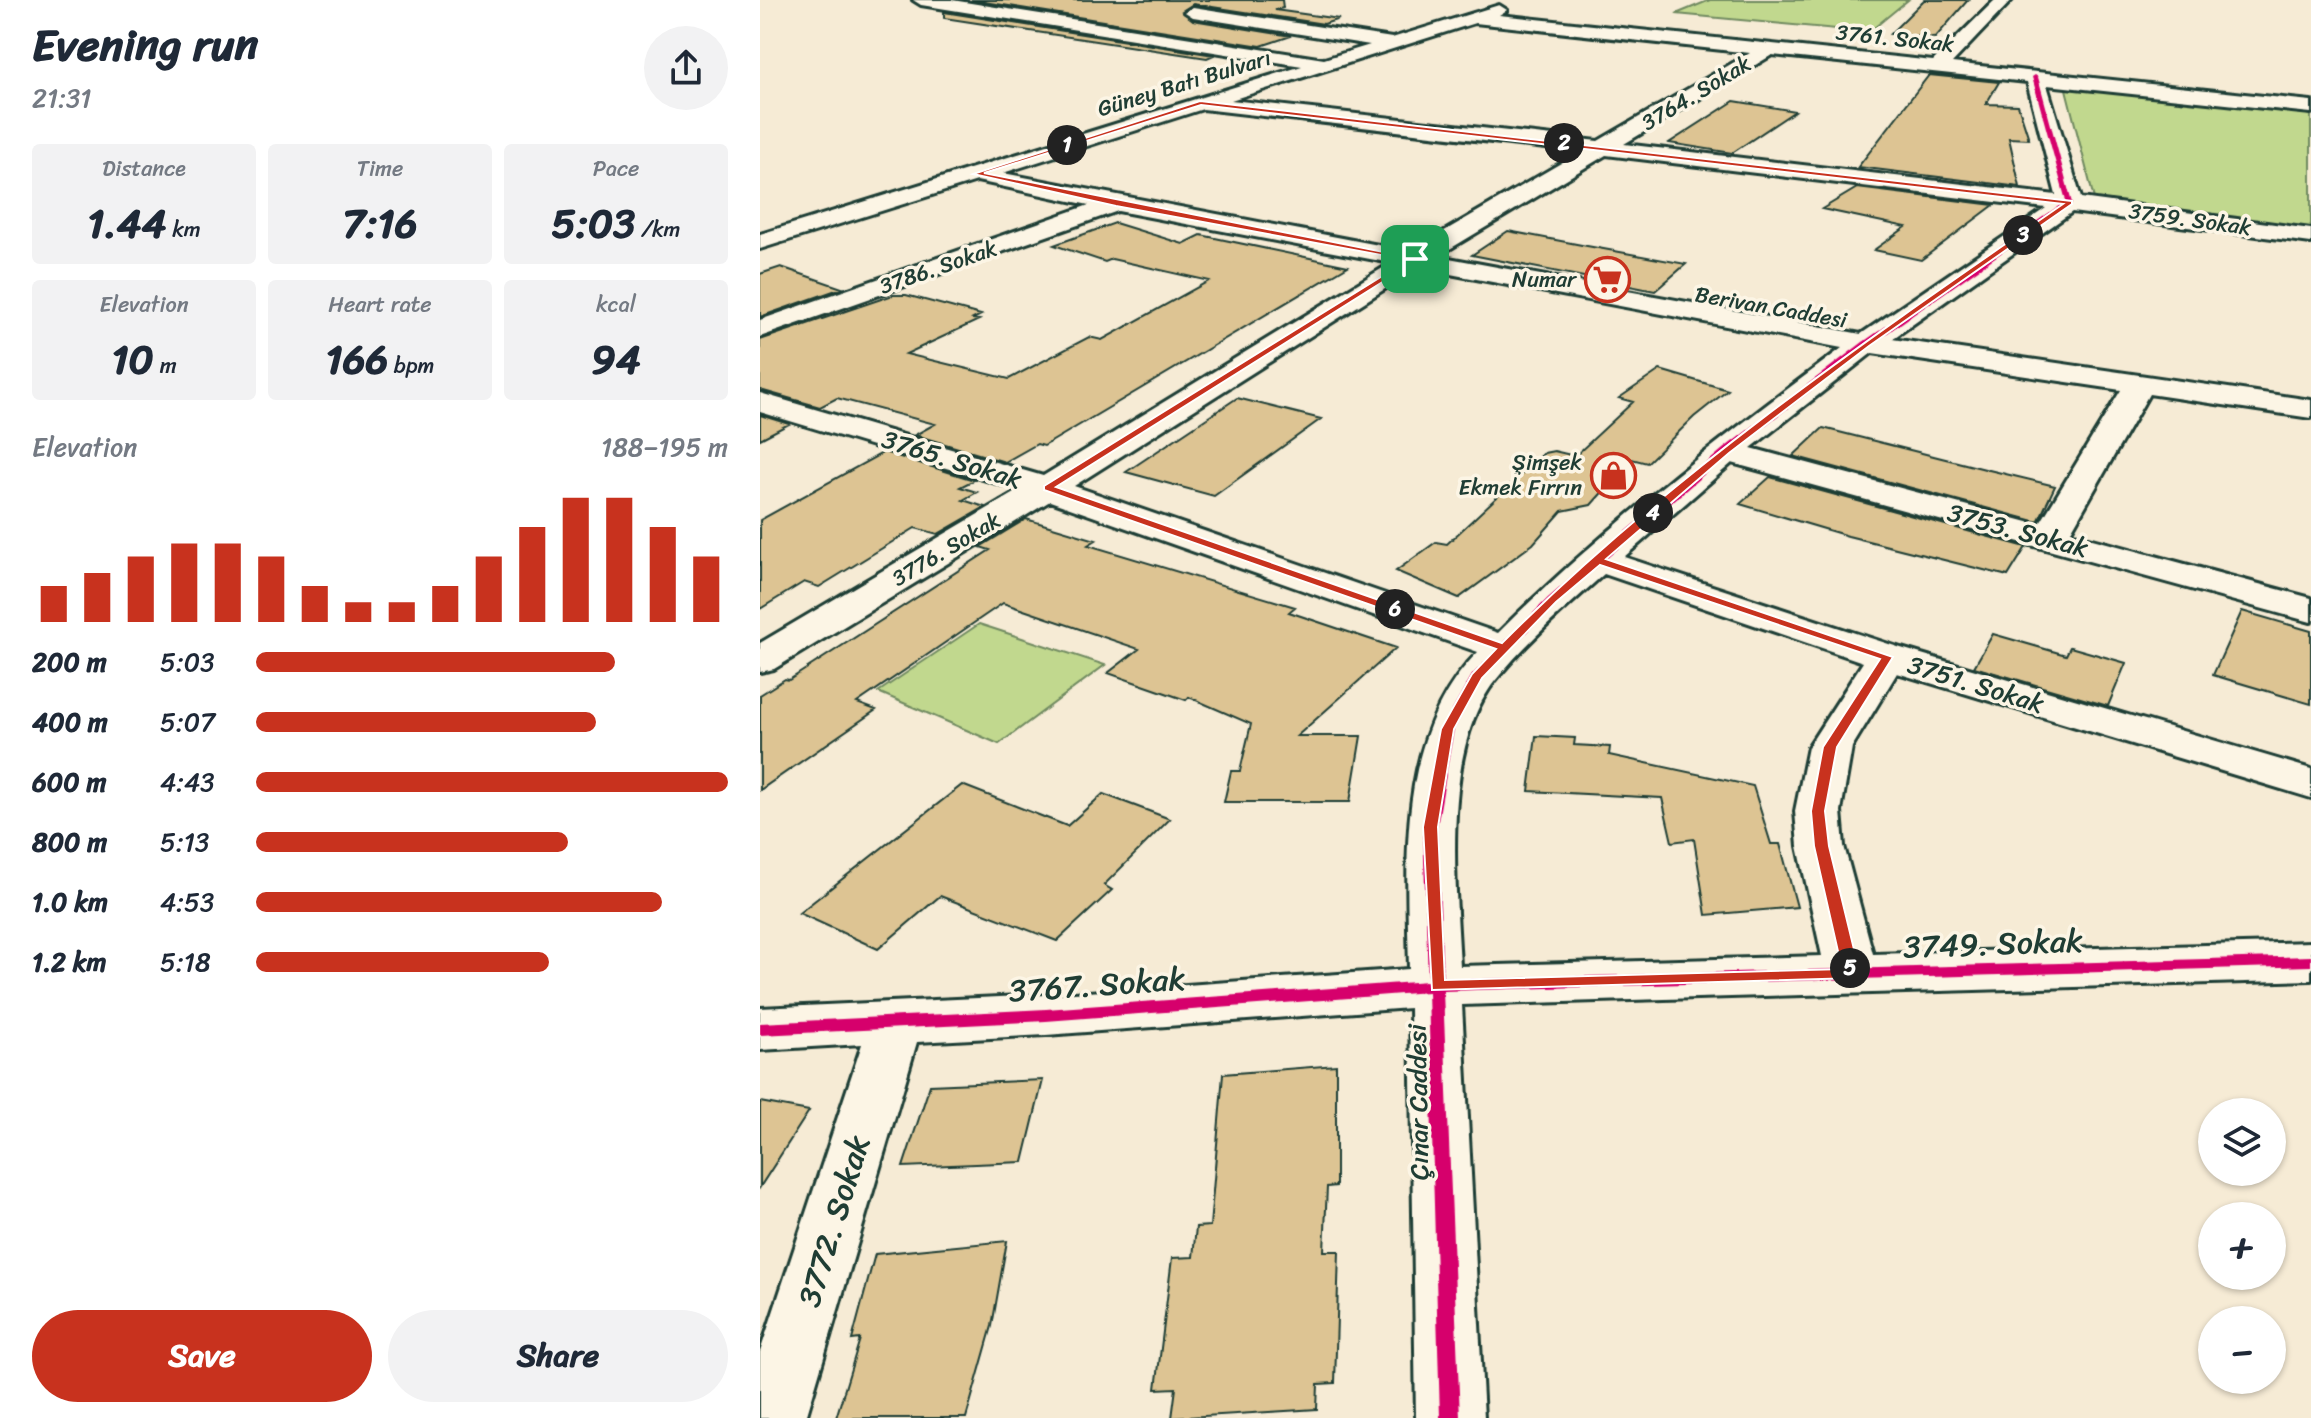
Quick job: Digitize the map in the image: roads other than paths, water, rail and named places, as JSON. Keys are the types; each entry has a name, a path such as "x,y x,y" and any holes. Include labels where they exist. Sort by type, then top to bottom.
{"street":[{"path":"921,0 1327,64"},
{"name":"Güney Batı Bulvarı","path":"760,220 1363,37 1478,9 1530,0"},
{"path":"1938,67 2004,0"},
{"name":"Güney Batı Bulvarı","path":"760,242 1397,43 1478,9"},
{"name":"3761. Sokak","path":"1478,9 1769,49 2311,107"},
{"path":"1180,10 1397,43"},
{"name":"3764. Sokak","path":"1415,259 1769,49"},
{"path":"2035,77 2070,202"},
{"name":"3759. Sokak","path":"1200,103 2070,202 2311,236"},
{"name":"Berivan Caddesi","path":"976,174 1116,204 1866,344 2311,409"},
{"name":"Çınar Caddesi","path":"1450,1418 1438,986 1430,827 1448,729 1476,677 1552,600 1726,451 1866,344 2070,202"},
{"name":"3786. Sokak","path":"760,329 1116,204"},
{"name":"3776. Sokak","path":"760,660 1047,488 1415,259"},
{"path":"2049,538 2139,385"},
{"name":"3765. Sokak","path":"760,402 1047,488 1504,648"},
{"name":"3753. Sokak","path":"1726,451 2311,610"},
{"name":"3751. Sokak","path":"1598,560 1887,657 2311,784"},
{"path":"1852,974 1821,846 1818,811 1830,747 1887,657"},
{"name":"3749. Sokak","path":"1438,986 2311,961"},
{"name":"3767. Sokak","path":"760,1029 896,1024 1438,986"},
{"name":"3772. Sokak","path":"772,1418 896,1024"}],"place":[{"name":"Numar","path":"1607,279"},
{"name":"Şimşek Ekmek Fırrın","path":"1613,475"}]}
